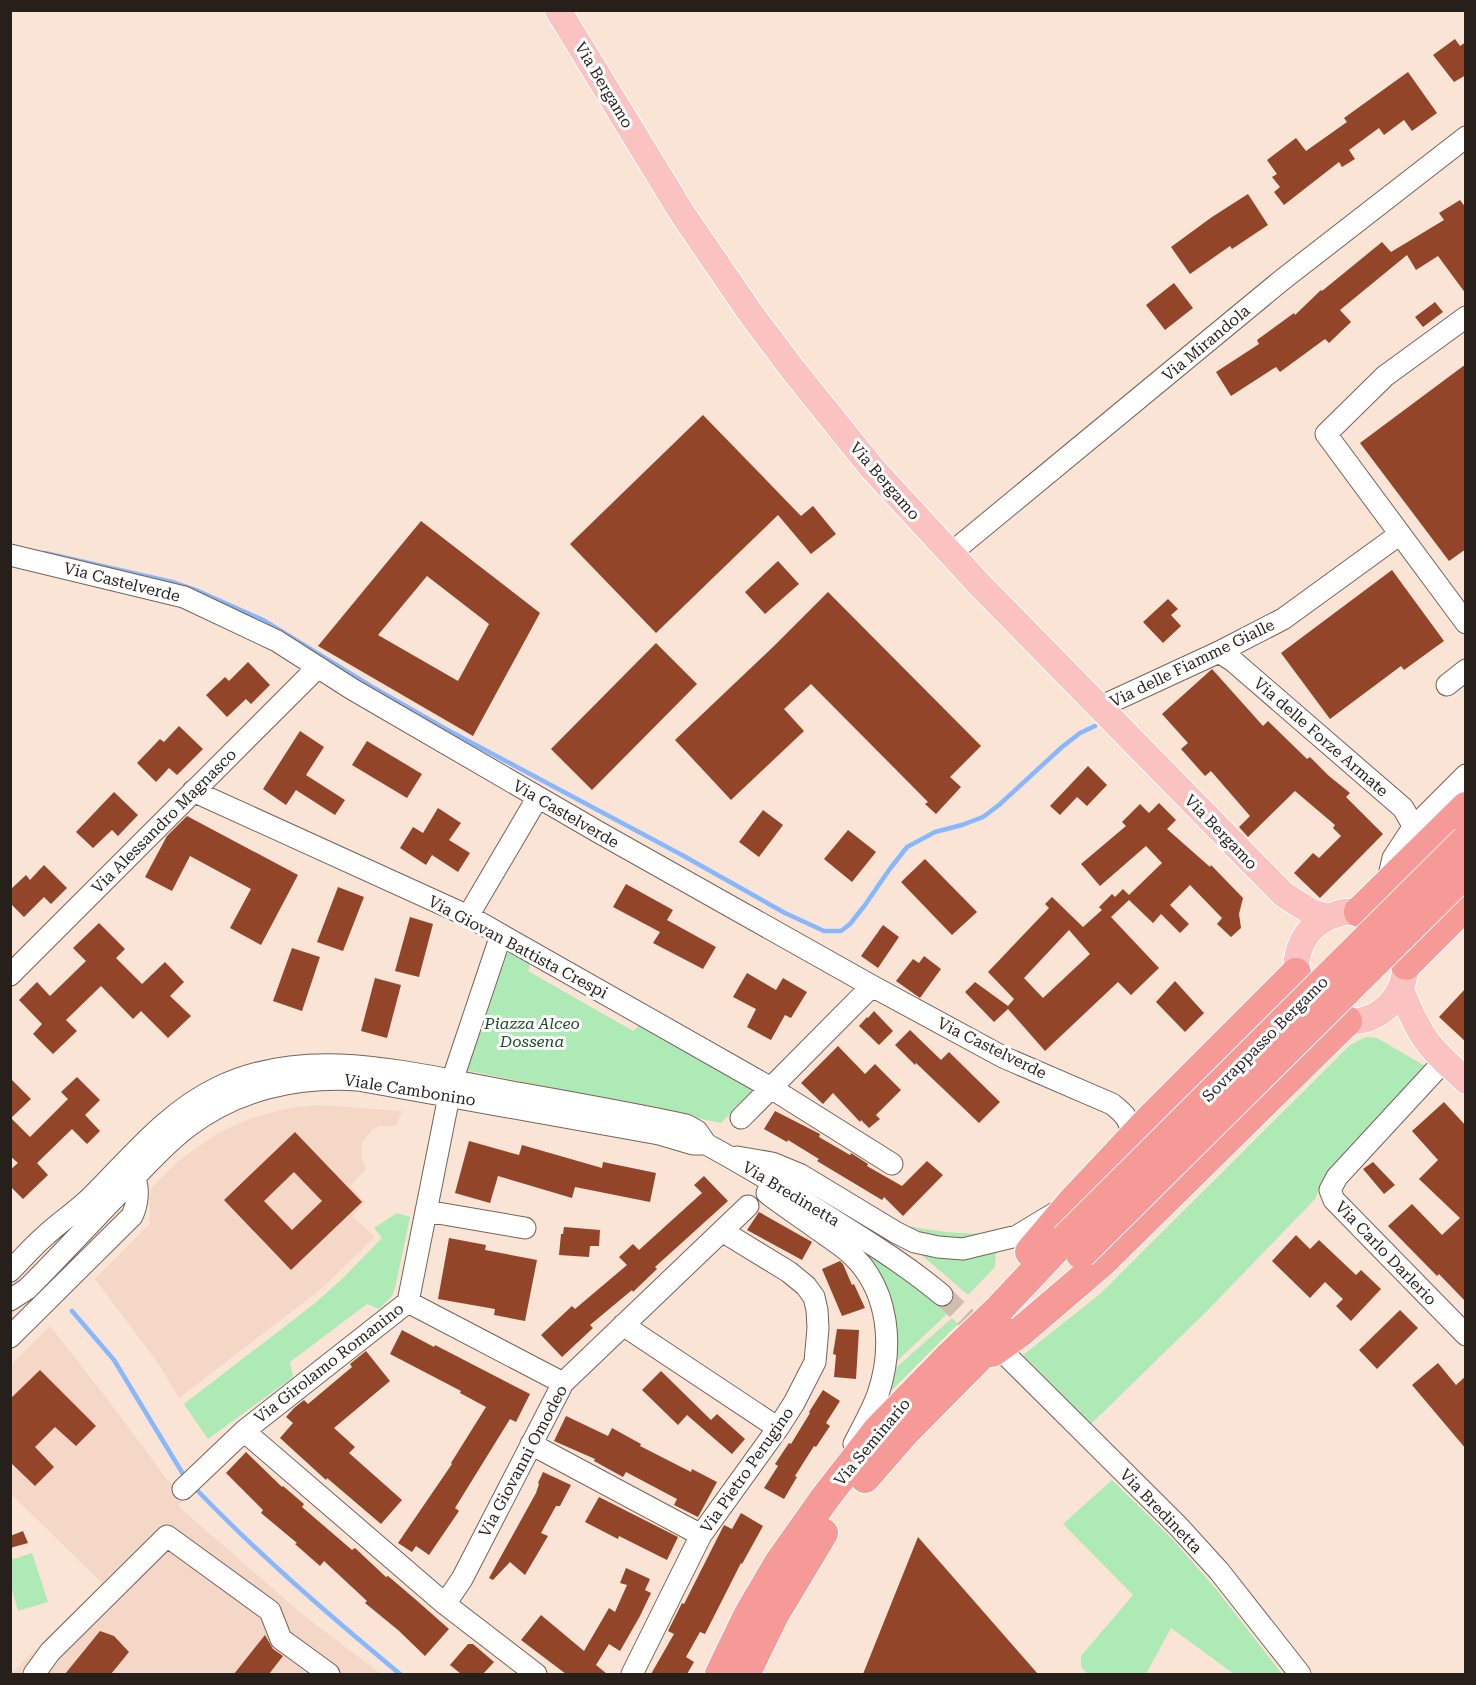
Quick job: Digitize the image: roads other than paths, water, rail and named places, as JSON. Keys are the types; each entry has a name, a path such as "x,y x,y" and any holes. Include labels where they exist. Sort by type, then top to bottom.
{"highway":[{"path":"1359,912 1466,807"},
{"name":"Sovrappasso Bergamo","path":"1073,1247 1439,833"},
{"name":"Sovrappasso Bergamo","path":"1073,1247 1466,872"},
{"path":"1403,977 1466,905"},
{"path":"956,1365 988,1304 1073,1202 1159,1110 1296,973"},
{"path":"956,1365 1019,1333 1102,1262 1347,1022"},
{"path":"1236,1034 1260,1035 1279,1048 1290,1069 1286,1082"},
{"name":"Via Seminario","path":"745,1674 775,1613 822,1535 849,1496 905,1432 999,1309 1073,1247"},
{"name":"Via Seminario","path":"720,1674 749,1614 779,1563 825,1498 878,1430 956,1365"}],"main road":[{"name":"Via Bergamo","path":"558,10 682,213 751,314 872,468 950,554 1283,894 1311,912 1328,916 1344,912 1359,912"},
{"name":"Via Bergamo","path":"1283,894 1299,925 1302,942 1297,957 1296,973"},
{"path":"1359,912 1374,917 1397,936 1403,950 1403,977 1407,1005 1416,1024 1437,1052 1466,1081"},
{"path":"1302,942 1313,927 1328,916"},
{"path":"1296,973 1300,987 1308,1001 1318,1011 1347,1022 1376,1016 1391,1004 1403,977"},
{"path":"1376,1016 1391,1021 1437,1052"}],"street":[{"name":"Via Mirandola","path":"950,554 1282,280 1466,137"},
{"path":"1466,317 1386,376 1326,434 1400,534 1459,599 1466,623"},
{"name":"Via delle Fiamme Gialle","path":"1100,707 1219,652 1283,619 1400,534"},
{"name":"Via Castelverde","path":"10,555 184,597 277,641 352,689 538,797 872,986 1003,1057 1112,1104 1159,1110"},
{"name":"Via delle Forze Armate","path":"1219,652 1233,661 1403,808 1411,822 1439,833 1466,856"},
{"name":"Via Alessandro Magnasco","path":"10,975 318,667"},
{"path":"1447,685 1466,670"},
{"path":"1439,833 1466,774"},
{"name":"Via Giovan Battista Crespi","path":"192,791 468,916 771,1088 892,1164"},
{"path":"468,916 538,797"},
{"path":"451,1088 501,935"},
{"path":"741,1118 872,986"},
{"name":"Via Carlo Darlerio","path":"1437,1052 1337,1177 1330,1190 1334,1200 1466,1335"},
{"name":"Viale Cambonino","path":"10,1300 27,1289 129,1172 177,1112 218,1088 255,1072 291,1065 363,1066 451,1088 686,1125 697,1131 706,1144 727,1156"},
{"name":"Via Girolamo Romanino","path":"183,1489 244,1431 408,1302 451,1088"},
{"name":"Via Castelverde","path":"1112,1104 1130,1122 1133,1137"},
{"path":"727,1156 772,1163 801,1175 897,1233 915,1242 938,1247 963,1249 1017,1236 1073,1202"},
{"path":"727,1156 756,1186 852,1255 866,1270 877,1289 883,1306 887,1330 885,1362 878,1393 854,1444 856,1458"},
{"name":"Via Bredinetta","path":"727,1156 819,1210 914,1272 942,1295"},
{"path":"10,1337 132,1216 135,1210 137,1189 129,1172"},
{"name":"Viale Cambonino","path":"10,1271 44,1237 129,1172"},
{"name":"Via Giovanni Omodeo","path":"445,1604 462,1579 563,1383 748,1206"},
{"path":"426,1211 525,1228"},
{"name":"Via Pietro Perugino","path":"632,1674 701,1534 778,1428 815,1362 818,1328 814,1297 806,1286 789,1272 722,1231"},
{"path":"408,1302 563,1383"},
{"path":"623,1325 778,1428"},
{"name":"Via Bredinetta","path":"1009,1358 1178,1526 1218,1571 1300,1674"},
{"path":"244,1431 445,1604 536,1674"},
{"path":"531,1444 701,1534"},
{"path":"34,1674 50,1652 167,1536 270,1611 281,1639 329,1674"}],"waterway":[{"path":"45,553 172,582 263,620 444,728 682,855 785,913 824,931 841,931 850,924 907,847 935,832 983,817 1062,747 1080,733 1095,726"},
{"path":"72,1311 114,1360 186,1479"},
{"path":"194,1487 294,1583 400,1674"}],"tunnel":[{"path":"942,1295 987,1338"}],"park label":[{"name":"Piazza Alceo Dossena","path":"532,1032"}]}
